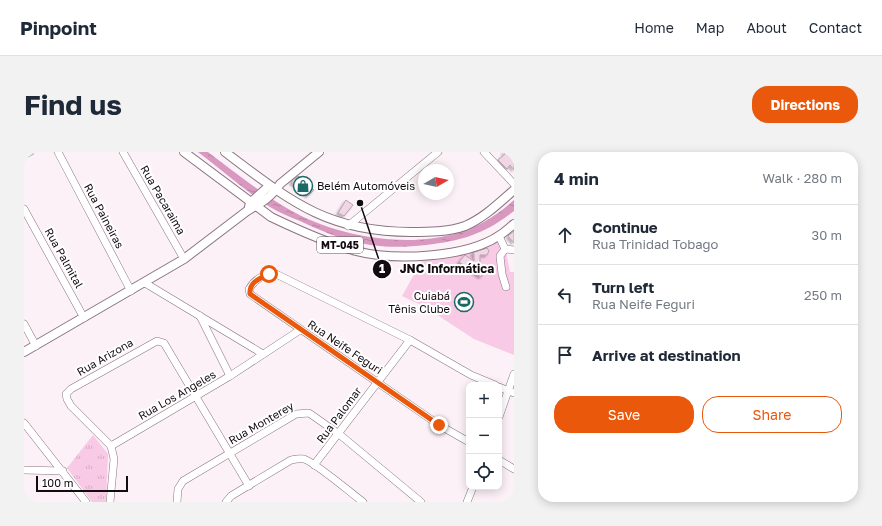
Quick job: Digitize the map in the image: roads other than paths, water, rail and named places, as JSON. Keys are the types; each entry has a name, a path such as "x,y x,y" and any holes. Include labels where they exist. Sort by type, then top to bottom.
{"main road":[{"name":"MT-045","path":"184,152 254,205 287,225 357,251 382,255 428,256 451,253 469,248 499,236 514,224"},
{"name":"MT-045","path":"225,152 298,205 348,226 395,232 421,232 453,229 474,222 514,190"},
{"path":"24,352 145,284 184,259 319,152"}],"street":[{"path":"24,155 30,152"},
{"name":"Rua Paineiras","path":"58,152 131,291"},
{"name":"Rua Pacaraima","path":"123,152 184,259"},
{"path":"348,226 438,152"},
{"path":"484,152 514,184"},
{"name":"Rua Palmital","path":"24,209 84,318"},
{"path":"499,236 505,249"},
{"path":"505,249 514,250"},
{"path":"505,249 500,256 502,274 506,287"},
{"name":"Rua Neife Feguri","path":"410,340 276,274 269,274 252,284 249,289 250,294 300,330 439,425 466,440"},
{"path":"145,284 262,354"},
{"path":"200,316 230,376"},
{"path":"24,324 36,346"},
{"name":"Rua Los Angeles","path":"111,446 230,376 300,330"},
{"name":"Rua Arizona","path":"111,446 71,406 66,394 71,389 157,340 164,343 195,396"},
{"path":"410,340 471,375 488,382"},
{"name":"Rua Palomar","path":"314,465 410,340"},
{"path":"502,411 511,392 514,374"},
{"path":"195,396 249,486"},
{"name":"Rua Monterey","path":"177,502 178,489 183,481 296,414 303,412 308,413 339,434 421,502"},
{"path":"24,424 63,471 86,502"},
{"path":"110,502 114,460 111,446"},
{"path":"226,502 231,496 292,460 305,459 363,502"},
{"path":"502,462 514,469"},
{"path":"24,470 63,471"},
{"path":"467,502 472,490"}],"water":[{"path":"198,152 208,152 269,197 290,210 328,227 349,233 394,240 437,238 457,233 480,224 501,211 514,200 514,211 483,231 462,239 408,247 376,246 331,234 285,215 261,201"}],"place":[{"name":"Belém Automóveis","path":"303,186"},
{"name":"JNC Informática","path":"360,203"},
{"name":"Cuiabá Tênis Clube","path":"464,302"}]}
